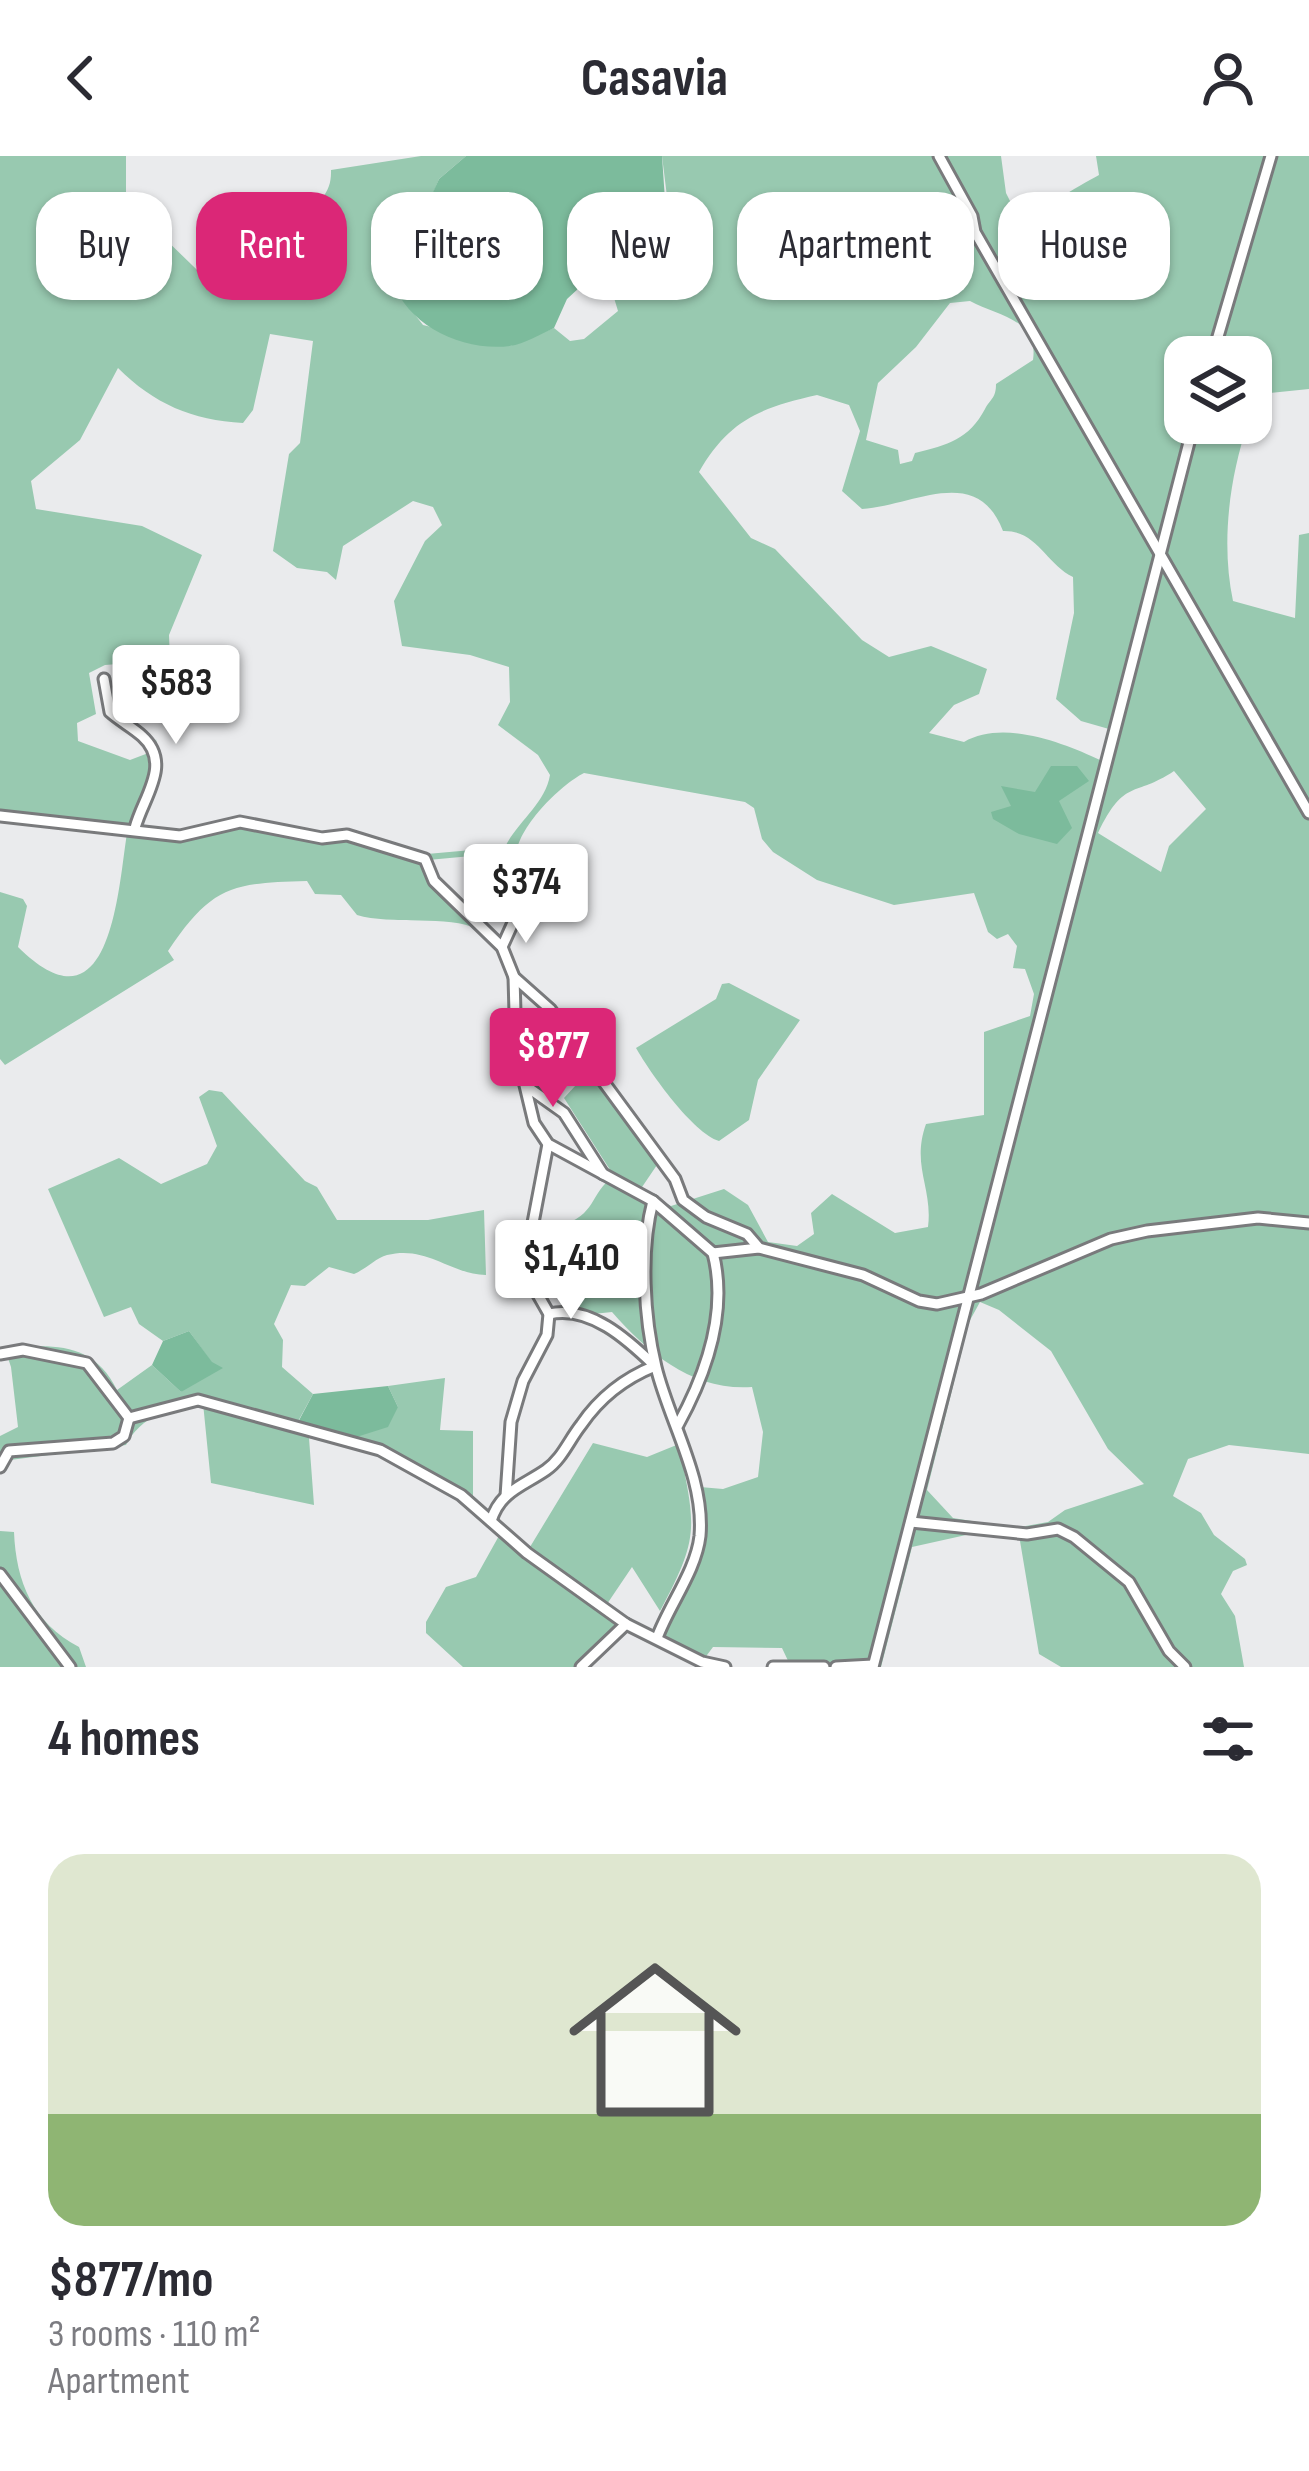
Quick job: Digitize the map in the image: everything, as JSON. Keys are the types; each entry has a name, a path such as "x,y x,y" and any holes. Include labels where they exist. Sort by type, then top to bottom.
{"street":[{"path":"939,156 972,216 975,232 1309,812"},
{"path":"1218,336 1271,156"},
{"path":"836,1667 873,1666 1190,444"},
{"path":"104,679 110,712 143,736 155,755 154,783 135,828"},
{"path":"0,816 180,836 240,822 322,838 346,835 424,859 434,881 502,946 514,977 512,1027 534,1124 548,1144 653,1202 713,1253 720,1281 710,1359 677,1426"},
{"path":"502,946 521,905 516,869"},
{"path":"514,977 550,1009 675,1179 683,1200 706,1217 747,1234 758,1248"},
{"path":"526,1086 564,1113 603,1174"},
{"path":"506,1496 511,1422 523,1381 547,1335 549,1314 524,1270 548,1144"},
{"path":"653,1202 646,1226 655,1366 677,1426 700,1531 697,1553 657,1638"},
{"path":"713,1253 758,1248 863,1275 919,1301 969,1297 1112,1239 1147,1231 1258,1217 1309,1223"},
{"path":"549,1314 566,1310 607,1326 655,1366"},
{"path":"0,1354 23,1350 87,1363 129,1418"},
{"path":"491,1521 506,1496 546,1471 580,1424 628,1376 655,1366"},
{"path":"129,1418 198,1400 380,1450 461,1495 626,1624 702,1662 725,1667"},
{"path":"0,1468 9,1450 113,1443 124,1436 129,1418"},
{"path":"911,1522 1027,1534 1058,1529 1074,1537 1129,1582 1168,1651 1185,1667"},
{"path":"0,1574 70,1667"},
{"path":"581,1667 626,1624"},
{"path":"773,1667 824,1667"}],"green space":[{"path":"0,156 126,156 126,192 36,192 36,300 172,300 172,246 196,269 196,300 347,300 347,192 326,192 331,170 421,156 466,156 439,179 434,192 371,192 371,300 403,300 423,325 510,346 554,328 570,341 584,339 618,311 615,300 713,300 713,192 666,192 662,156 1001,156 1006,192 998,192 998,300 1170,300 1170,192 1069,192 1099,175 1096,156 1309,156 1309,389 1272,393 1272,336 1164,336 1164,444 1242,444 1229,512 1233,601 1295,618 1299,535 1309,533 1309,1454 1229,1445 1188,1459 1173,1496 1201,1513 1214,1535 1245,1559 1247,1565 1233,1571 1221,1594 1235,1616 1244,1667 1061,1667 1039,1654 1019,1535 984,1531 912,1547 881,1667 791,1667 782,1648 713,1647 704,1659 664,1635 699,1555 700,1487 723,1489 758,1477 763,1432 752,1387 731,1387 692,1376 657,1355 612,1312 593,1314 576,1305 561,1266 586,1275 590,1263 584,1252 572,1247 557,1258 560,1226 581,1216 614,1176 564,1098 588,1072 659,1162 640,1190 671,1206 724,1189 748,1205 768,1242 797,1246 814,1234 811,1213 832,1194 895,1233 928,1227 921,1165 926,1124 984,1115 984,1032 1030,1016 1034,994 1025,969 1013,968 1017,946 1008,934 997,939 988,932 974,893 894,905 817,880 773,852 762,839 754,808 745,802 584,773 541,809 523,834 516,857 507,859 504,853 428,860 431,872 481,925 477,929 452,922 357,915 341,895 315,894 307,881 241,887 211,901 183,929 168,951 174,960 5,1065 0,1059 0,892 23,899 27,906 18,947 49,971 73,976 91,966 104,946 127,833 0,818","holes":["970,301 1023,327 1030,336 1033,360 996,384 993,398 965,434 915,453 912,461 900,464 898,450 866,440 878,383 916,347 950,303","270,334 313,341 300,443 289,454 273,551 297,568 327,572 336,580 343,546 413,501 433,507 442,525 425,541 394,601 402,646 470,655 509,667 510,702 498,725 538,755 550,775 543,795 505,847 427,854 239,820 181,834 144,830 140,822 162,775 156,739 151,752 130,760 78,741 77,723 96,714 89,673 105,665 170,660 169,635 202,555 142,526 36,509 31,481 80,440 118,368 160,400 191,414 243,423 253,410","817,395 849,405 860,431 842,491 862,509 942,493 977,498 992,510 1003,531 1024,536 1073,577 1074,613 1056,699 1081,721 1109,729 1100,760 1015,733 980,735 964,742 929,733 954,705 979,694 987,669 931,646 889,657 862,640 775,549 751,538 699,472 734,428 763,411","1174,771 1206,809 1169,846 1161,872 1098,833 1123,796","980,1302 999,1310 1051,1351 1108,1449 1144,1484 1065,1510 1048,1522 1015,1528 953,1518 927,1490 969,1322"]},
{"path":"466,156 662,156 664,192 567,192 567,299 554,328 515,345 492,347 440,333 402,300 543,300 543,192 433,192 439,179"},
{"path":"1051,766 1077,766 1089,781 1059,801 1072,828 1057,844 1019,834 993,819 991,812 1011,806 1001,786 1035,792"},
{"path":"729,983 800,1020 758,1080 749,1120 719,1141 685,1115 636,1048 716,999 722,984"},
{"path":"209,1090 222,1092 305,1181 317,1187 337,1220 428,1220 484,1210 486,1275 401,1253 383,1256 354,1274 329,1267 305,1286 291,1285 274,1324 283,1340 282,1367 313,1394 296,1425 398,1407 388,1386 445,1378 440,1430 473,1431 473,1507 382,1456 309,1438 314,1505 211,1483 203,1403 158,1414 126,1445 10,1460 0,1455 0,1436 18,1427 11,1367 8,1358 0,1361 0,1349 68,1349 95,1362 117,1390 152,1365 181,1392 212,1363 189,1331 163,1341 139,1324 131,1307 104,1317 48,1189 119,1158 161,1184 207,1164 217,1146 199,1097"},
{"path":"189,1331 212,1362 223,1368 181,1392 152,1365 163,1341"},
{"path":"388,1386 398,1407 388,1427 347,1440 296,1426 313,1394"},
{"path":"593,1443 647,1457 679,1444 691,1530 683,1565 660,1611 632,1567 607,1604 530,1547"},
{"path":"0,1531 14,1532 30,1599 50,1626 79,1647 86,1667 0,1667"},
{"path":"500,1534 539,1570 628,1628 588,1667 463,1667 426,1633 426,1622 446,1587 476,1577"}]}
